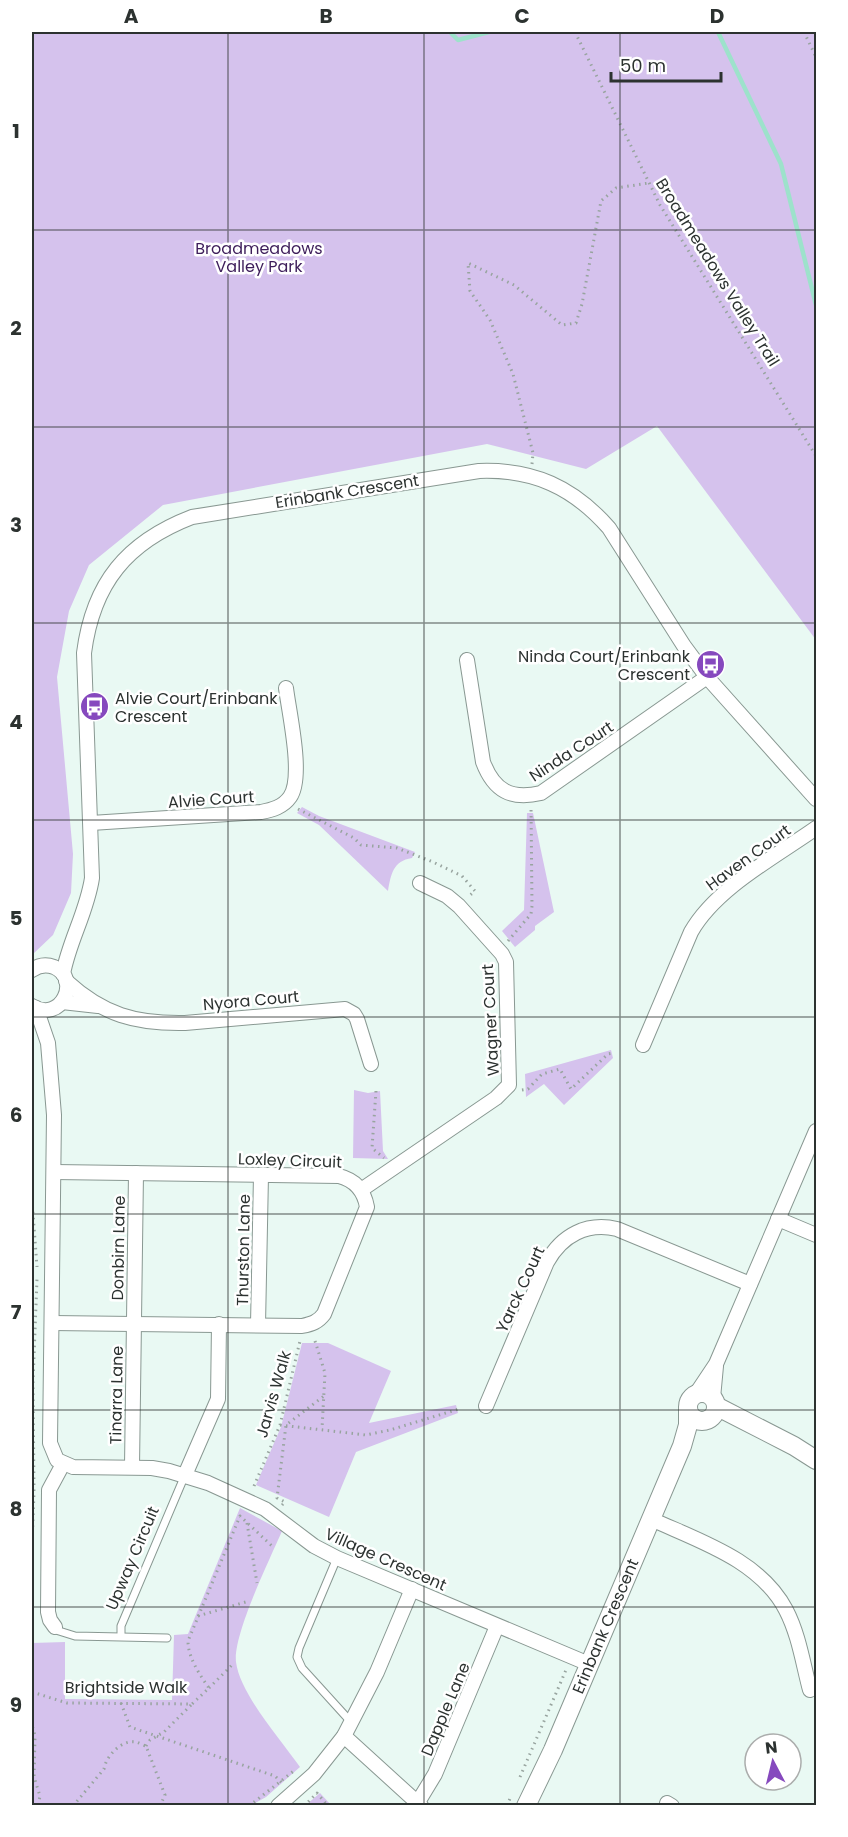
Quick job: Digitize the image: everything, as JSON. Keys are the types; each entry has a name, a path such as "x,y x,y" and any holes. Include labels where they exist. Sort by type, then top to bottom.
{"street":[{"name":"Erinbank Crescent","path":"59,1005 66,996 66,958 89,897 92,878 92,823 84,653 87,630 93,609 110,576 143,542 173,524 192,517 479,471 512,471 558,486 595,512 609,528 684,646 707,677 816,799"},
{"name":"Ninda Court","path":"467,660 481,752 487,774 495,785 505,792 530,796 553,786 707,677"},
{"name":"Alvie Court","path":"92,823 261,812 273,809 285,802 294,787 297,767 286,687"},
{"name":"Haven Court","path":"643,1045 687,940 699,918 723,894 816,828"},
{"name":"Wagner Court","path":"361,1190 496,1098 509,1085 506,962 502,954 459,906 447,896 420,883"},
{"name":"Erinbank Crescent","path":"38,967 57,954 76,932"},
{"name":"Nyora Court","path":"38,967 51,966 80,994 117,1015 138,1021 185,1023 345,1009 354,1014 357,1019 372,1064"},
{"name":"Nyora Court","path":"34,1007 49,1010 59,1005 100,1006"},
{"path":"48,1043 59,1005"},
{"path":"34,1007 48,1043 54,1115 50,1443 52,1452 63,1464"},
{"name":"Erinbank Crescent","path":"523,1803 553,1750 581,1661 651,1519 682,1446 687,1425 704,1408 716,1364 816,1131"},
{"name":"Loxley Circuit","path":"54,1172 339,1176 354,1182 361,1190"},
{"name":"Donbirn Lane","path":"133,1323 136,1173"},
{"name":"Thurston Lane","path":"258,1325 261,1175"},
{"path":"52,1323 312,1324 324,1314 366,1214 366,1200 361,1190"},
{"path":"778,1219 816,1235"},
{"name":"Yarck Court","path":"486,1406 547,1262 557,1246 573,1234 596,1227 617,1229 750,1284"},
{"name":"Tinarra Lane","path":"132,1467 133,1323"},
{"path":"185,1475 218,1399 219,1324"},
{"path":"704,1408 762,1430 816,1460"},
{"name":"Village Crescent","path":"63,1464 73,1467 152,1468 185,1475 249,1501 337,1558 581,1661"},
{"name":"Upway Circuit","path":"55,1628 48,1612 48,1508 52,1483 63,1464"},
{"path":"651,1519 730,1555 763,1580 786,1610 810,1690"},
{"path":"278,1806 314,1774 345,1736 377,1672 412,1589"},
{"name":"Dapple Lane","path":"345,1736 419,1804 435,1774 497,1626"}],"lane":[{"name":"Upway Circuit","path":"55,1628 75,1636 120,1636 121,1626 185,1475"},
{"path":"337,1558 297,1658 302,1668 352,1723"},
{"path":"120,1636 167,1638"}],"path":[{"name":"Broadmeadows Valley Trail","path":"575,32 660,205 816,456"},
{"path":"804,32 816,57"},
{"path":"530,475 533,453 513,374 490,320 470,291 468,263 514,285 562,324 576,323 582,304 601,201 616,188 649,183"},
{"path":"502,954 508,941 531,915 530,796"},
{"path":"298,809 354,838 361,845 397,848 462,876 475,891 459,906"},
{"path":"509,1085 524,1091 542,1074 560,1069 571,1089 608,1054 614,1053"},
{"path":"376,1091 372,1148 391,1168"},
{"path":"32,1200 37,1269 32,1403 34,1492 32,1545"},
{"name":"Jarvis Walk","path":"254,1486 279,1425 300,1341"},
{"path":"315,1341 325,1373 322,1429"},
{"path":"275,1516 285,1502 277,1498 286,1425 324,1396"},
{"path":"279,1425 361,1434 377,1433 459,1409"},
{"name":"Brightside Walk","path":"32,1692 66,1702 192,1704 209,1688 188,1650 188,1641 240,1516 246,1521"},
{"path":"246,1521 272,1546"},
{"path":"246,1521 257,1583"},
{"path":"198,1616 249,1601"},
{"path":"517,1784 581,1661"},
{"path":"209,1688 233,1664"},
{"path":"32,1667 34,1777 40,1796 38,1806"},
{"path":"121,1703 130,1727 274,1776 293,1793"},
{"path":"146,1746 192,1704"},
{"path":"73,1806 104,1769 105,1761 110,1754 130,1742 146,1746 165,1795 160,1806"},
{"path":"249,1806 299,1767"},
{"path":"304,1806 316,1793 328,1806"},
{"path":"507,1806 523,1803"}],"green space":[{"name":"Broadmeadows Valley Park","path":"32,32 816,32 816,640 657,426 586,469 487,444 163,505 89,565 69,611 57,677 73,854 71,893 53,935 32,955"},
{"path":"302,807 319,816 415,852 412,858 401,862 394,869 388,891 319,825 297,813"},
{"path":"527,813 533,813 554,912 535,926 535,930 515,947 502,931 524,910"},
{"path":"611,1050 613,1058 564,1105 544,1084 526,1097 525,1074"},
{"path":"354,1090 368,1093 380,1091 383,1151 388,1159 353,1158"},
{"path":"302,1343 328,1343 391,1371 369,1423 456,1405 458,1413 356,1452 329,1517 256,1485 281,1427"},
{"path":"240,1508 282,1531 261,1577 240,1634 236,1662 239,1675 253,1702 300,1767 266,1797 252,1805 32,1805 32,1643 65,1642 65,1699 172,1700 174,1635 188,1634"},
{"path":"320,1793 331,1805 306,1805"}],"waterway":[{"path":"450,32 458,40 489,32"},
{"path":"718,32 781,164 816,305"}],"place":[{"name":"Ninda Court/Erinbank Crescent","path":"711,665"},
{"name":"Alvie Court/Erinbank Crescent","path":"94,707"}]}
